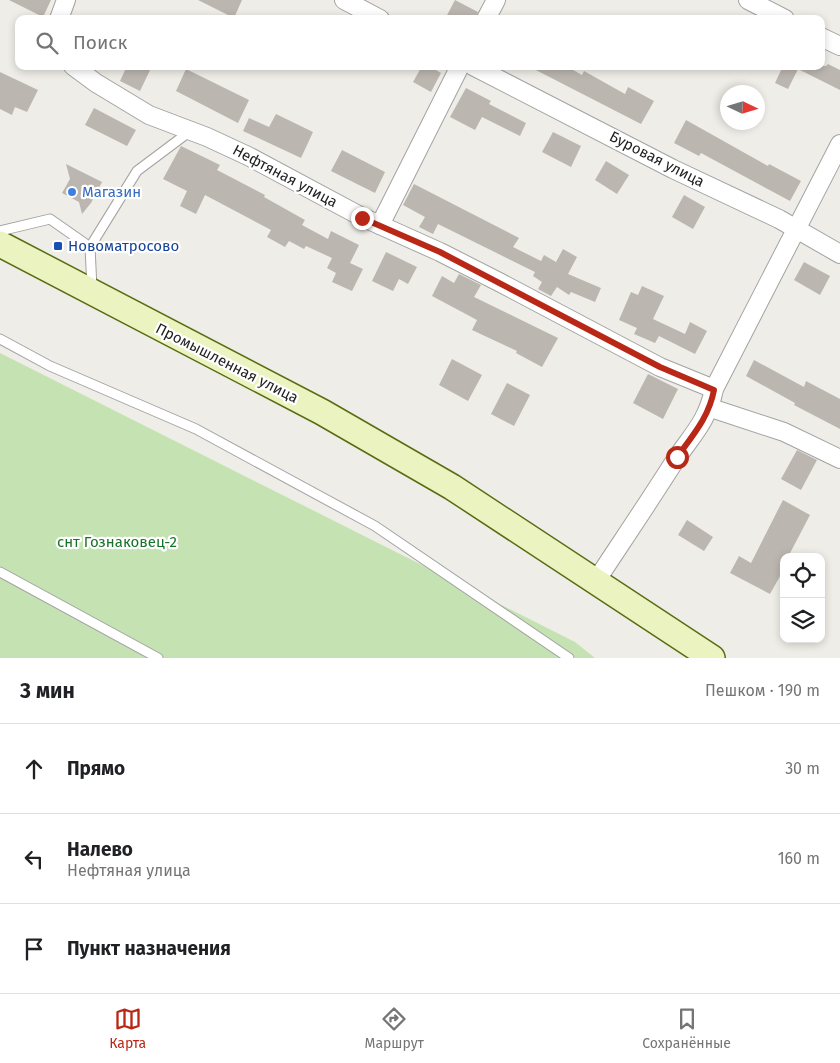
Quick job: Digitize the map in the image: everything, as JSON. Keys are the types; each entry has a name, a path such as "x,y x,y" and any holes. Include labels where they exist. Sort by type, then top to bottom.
{"main road":[{"name":"Промышленная улица","path":"0,244 92,294 322,412 452,487 712,658"}],"street":[{"path":"60,15 66,0"},
{"path":"344,0 372,15"},
{"path":"488,15 496,0"},
{"path":"748,0 777,15"},
{"path":"825,39 840,46"},
{"name":"Нефтяная улица","path":"78,70 149,115 189,132 207,137 248,156 380,225 440,252 660,367 714,390"},
{"path":"380,225 458,70"},
{"name":"Буровая улица","path":"481,70 653,160 796,229 840,254"},
{"path":"596,581 677,457 705,419 711,408 714,390 840,144"},
{"path":"711,408 784,432 840,459"}],"lane":[{"path":"92,294 90,247 137,172 189,132"},
{"path":"0,231 50,219 90,247"},
{"path":"0,339 50,366 196,429 375,526 570,658"},
{"path":"0,572 158,658"}],"green space":[{"name":"снт Гознаковец-2","path":"0,353 575,642 595,658 0,658"}],"building":[{"path":"9,0 51,0 44,15 39,15"},
{"path":"198,0 242,0 235,15 228,15"},
{"path":"455,0 478,12 477,15 447,15"},
{"path":"828,64 840,70 840,90 800,70 825,70"},
{"path":"125,70 150,70 140,91 120,81"},
{"path":"186,70 188,70 249,100 238,123 176,91"},
{"path":"420,70 436,70 441,73 431,92 413,82"},
{"path":"536,70 573,70 582,75 584,71 625,94 628,87 654,101 641,124"},
{"path":"781,70 798,70 788,89 775,83"},
{"path":"0,72 38,90 27,112 15,107 12,115 0,109"},
{"path":"466,88 491,101 489,104 526,123 520,136 482,117 475,130 450,117"},
{"path":"94,108 136,130 127,146 85,125"},
{"path":"276,114 313,132 301,158 243,131 249,118 269,127"},
{"path":"686,120 768,166 769,164 801,181 790,201 701,153 699,156 674,143"},
{"path":"553,132 581,146 571,167 542,152"},
{"path":"181,146 220,165 217,170 265,195 264,197 305,220 302,225 328,239 331,231 359,245 350,263 363,269 352,291 332,282 336,273 327,268 332,258 306,246 304,249 289,241 285,247 267,237 271,230 205,195 196,214 180,206 187,191 163,179"},
{"path":"342,150 385,172 375,193 331,171"},
{"path":"606,161 629,175 617,194 595,180"},
{"path":"66,164 102,182 91,203 82,214 79,202 62,193 70,179"},
{"path":"414,184 519,238 513,247 541,261 544,255 556,262 563,249 577,257 568,274 601,288 595,302 571,292 569,295 557,287 551,296 538,289 542,282 533,276 535,272 438,224 433,234 419,227 425,217 403,205"},
{"path":"684,195 705,207 693,229 672,217"},
{"path":"386,252 417,267 408,284 399,279 393,291 372,281"},
{"path":"804,262 830,276 820,295 794,280"},
{"path":"459,274 481,285 474,297 558,338 542,367 516,353 517,351 472,330 477,320 432,296 442,276 454,283"},
{"path":"642,286 664,296 653,319 685,334 690,322 707,331 695,354 659,336 655,343 634,334 637,328 619,320 631,292 638,295"},
{"path":"452,359 482,375 468,401 439,385"},
{"path":"754,360 804,387 806,381 840,399 840,429 794,405 795,403 746,376"},
{"path":"648,374 678,389 663,419 633,403"},
{"path":"507,383 530,395 514,426 491,414"},
{"path":"797,450 817,460 801,490 781,479"},
{"path":"783,500 810,515 790,553 780,553 780,576 770,594 730,573 739,556 751,563"},
{"path":"687,520 713,537 704,551 678,535"}],"place":[{"name":"Магазин","path":"72,192"},
{"name":"Новоматросово","path":"58,246"}],"route":[{"path":"362,218 440,252 660,367 714,390 711,408 705,419 677,457"}]}
